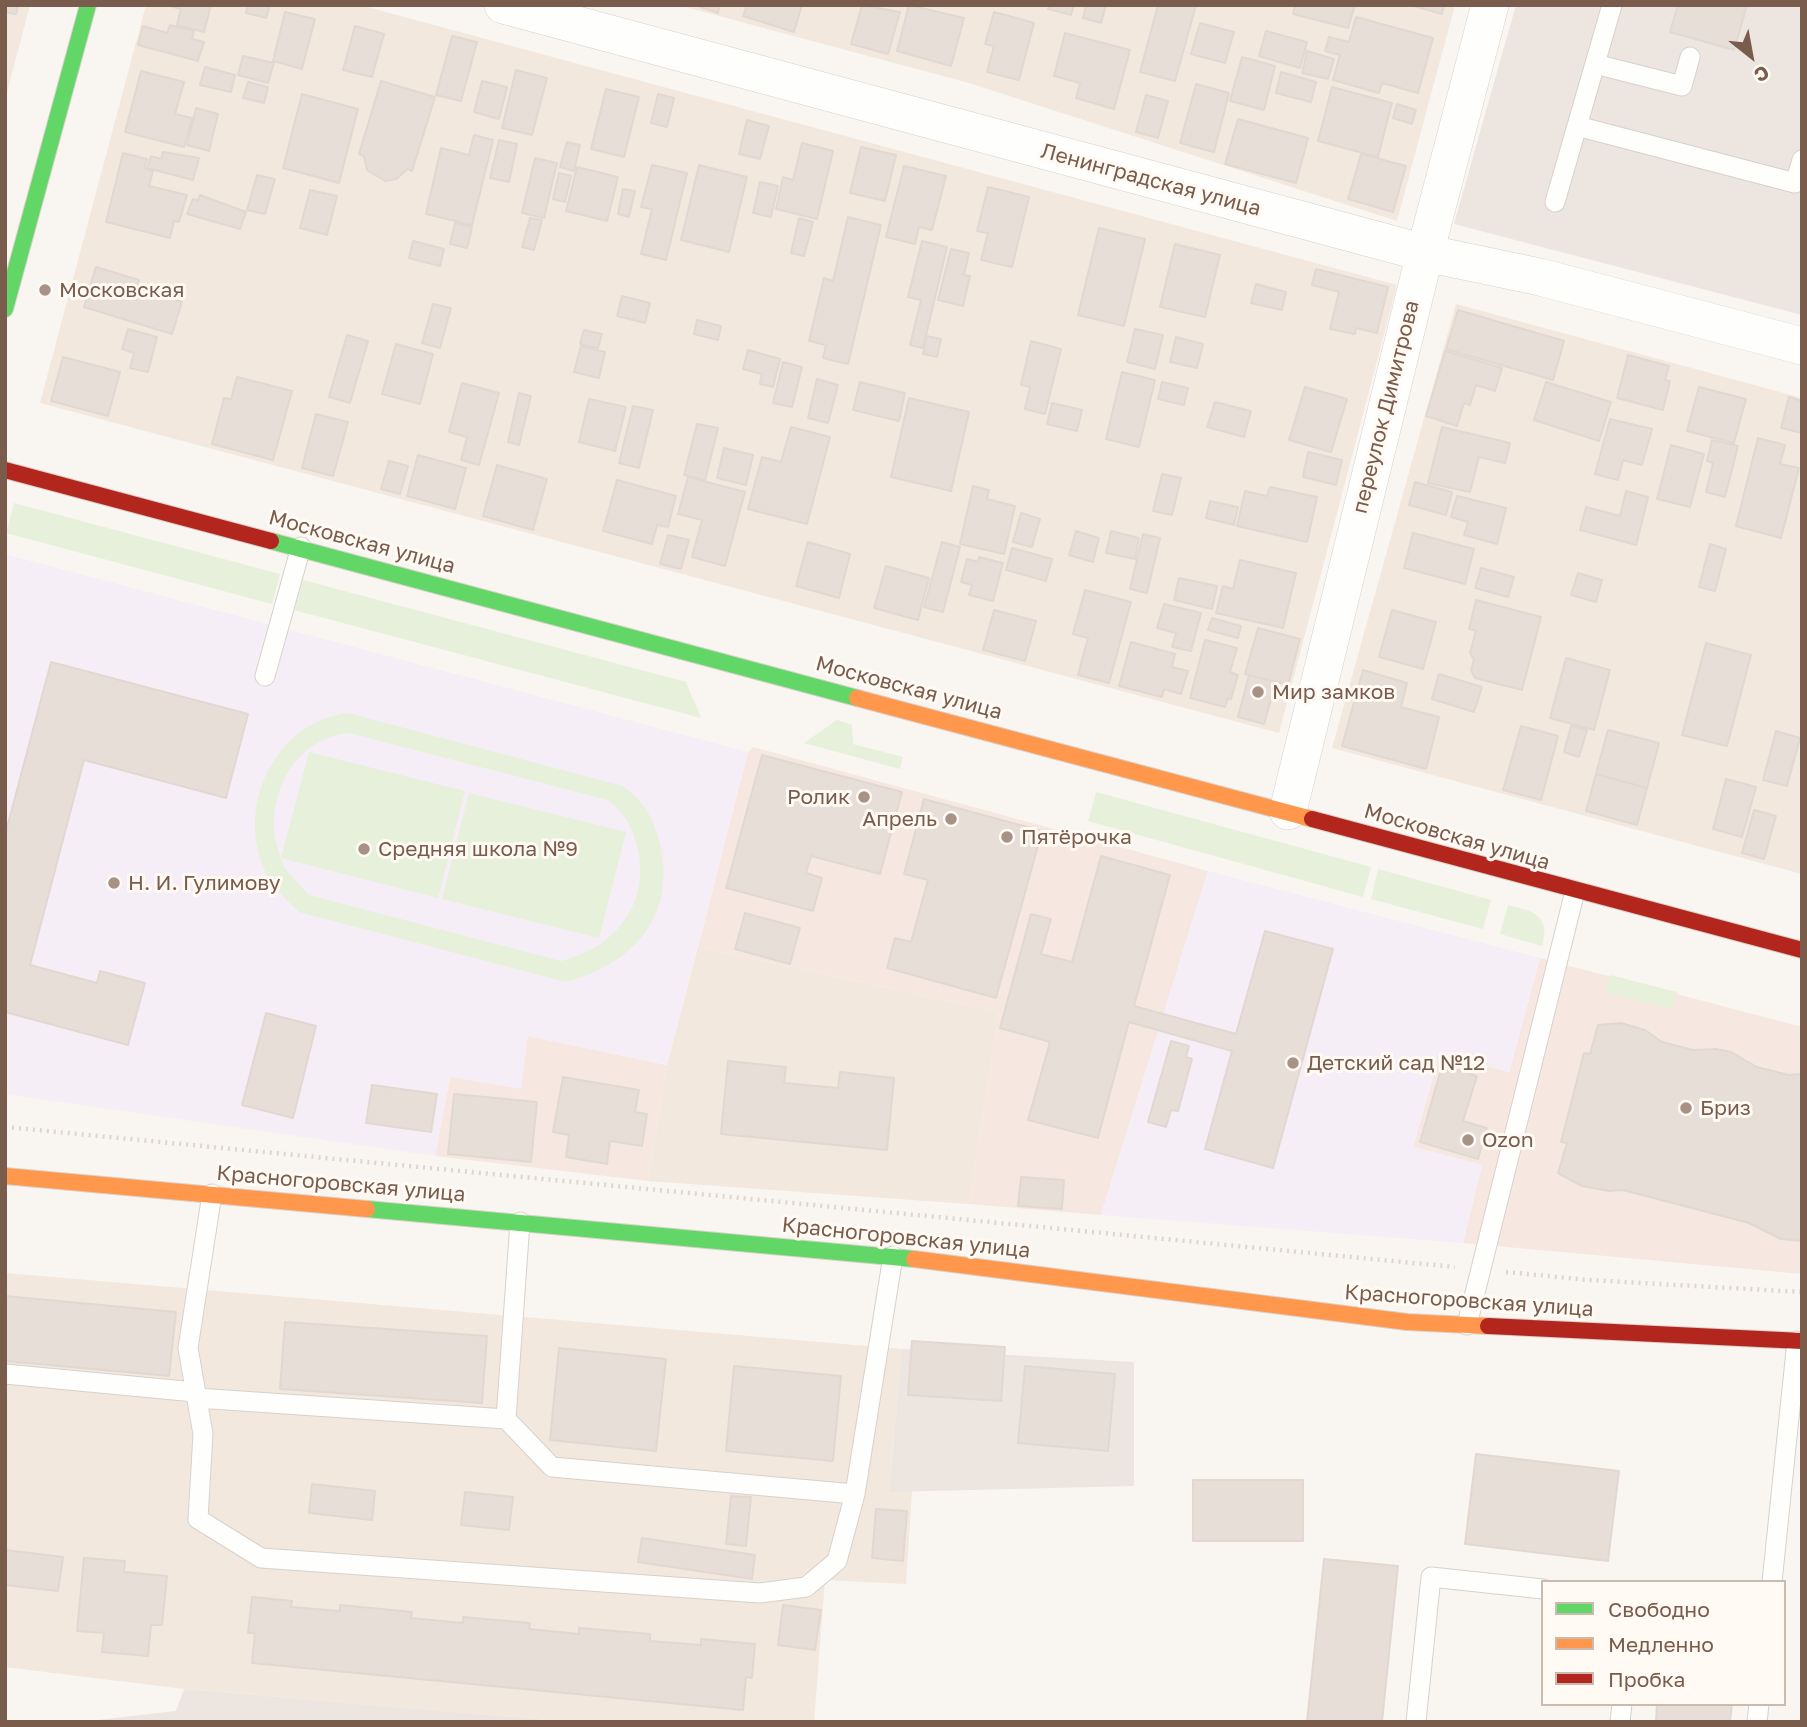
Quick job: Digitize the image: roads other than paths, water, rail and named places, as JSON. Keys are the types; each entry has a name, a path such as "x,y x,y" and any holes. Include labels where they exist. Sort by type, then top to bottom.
{"main road":[{"path":"5,309 88,5"},
{"name":"Московская улица","path":"5,470 1802,950"},
{"name":"Красногоровская улица","path":"5,1176 893,1255 1406,1322 1799,1341"}],"street":[{"name":"Ленинградская улица","path":"503,5 1425,253 1540,277 1802,346"},
{"name":"переулок Димитрова","path":"1288,811 1425,253 1490,5"}],"lane":[{"path":"1555,202 1612,5"},
{"path":"1595,64 1682,86 1690,57"},
{"path":"1577,126 1795,183 1802,160"},
{"path":"265,676 301,547"},
{"path":"1467,1325 1575,891"},
{"path":"212,1194 188,1348 203,1434 198,1519 261,1558 760,1593 806,1587 837,1561 855,1494 893,1255"},
{"path":"506,1419 520,1222"},
{"path":"1772,1580 1799,1341"},
{"path":"5,1374 196,1395 506,1419 552,1466 855,1494"},
{"path":"1416,1722 1431,1577 1541,1589"}],"place":[{"name":"Московская","path":"45,290"},
{"name":"Мир замков","path":"1258,692"},
{"name":"Ролик","path":"864,797"},
{"name":"Апрель","path":"951,819"},
{"name":"Пятёрочка","path":"1007,837"},
{"name":"Средняя школа №9","path":"364,849"},
{"name":"Н. И. Гулимову","path":"114,883"},
{"name":"Детский сад №12","path":"1293,1063"},
{"name":"Бриз","path":"1686,1108"},
{"name":"Ozon","path":"1468,1140"}]}
